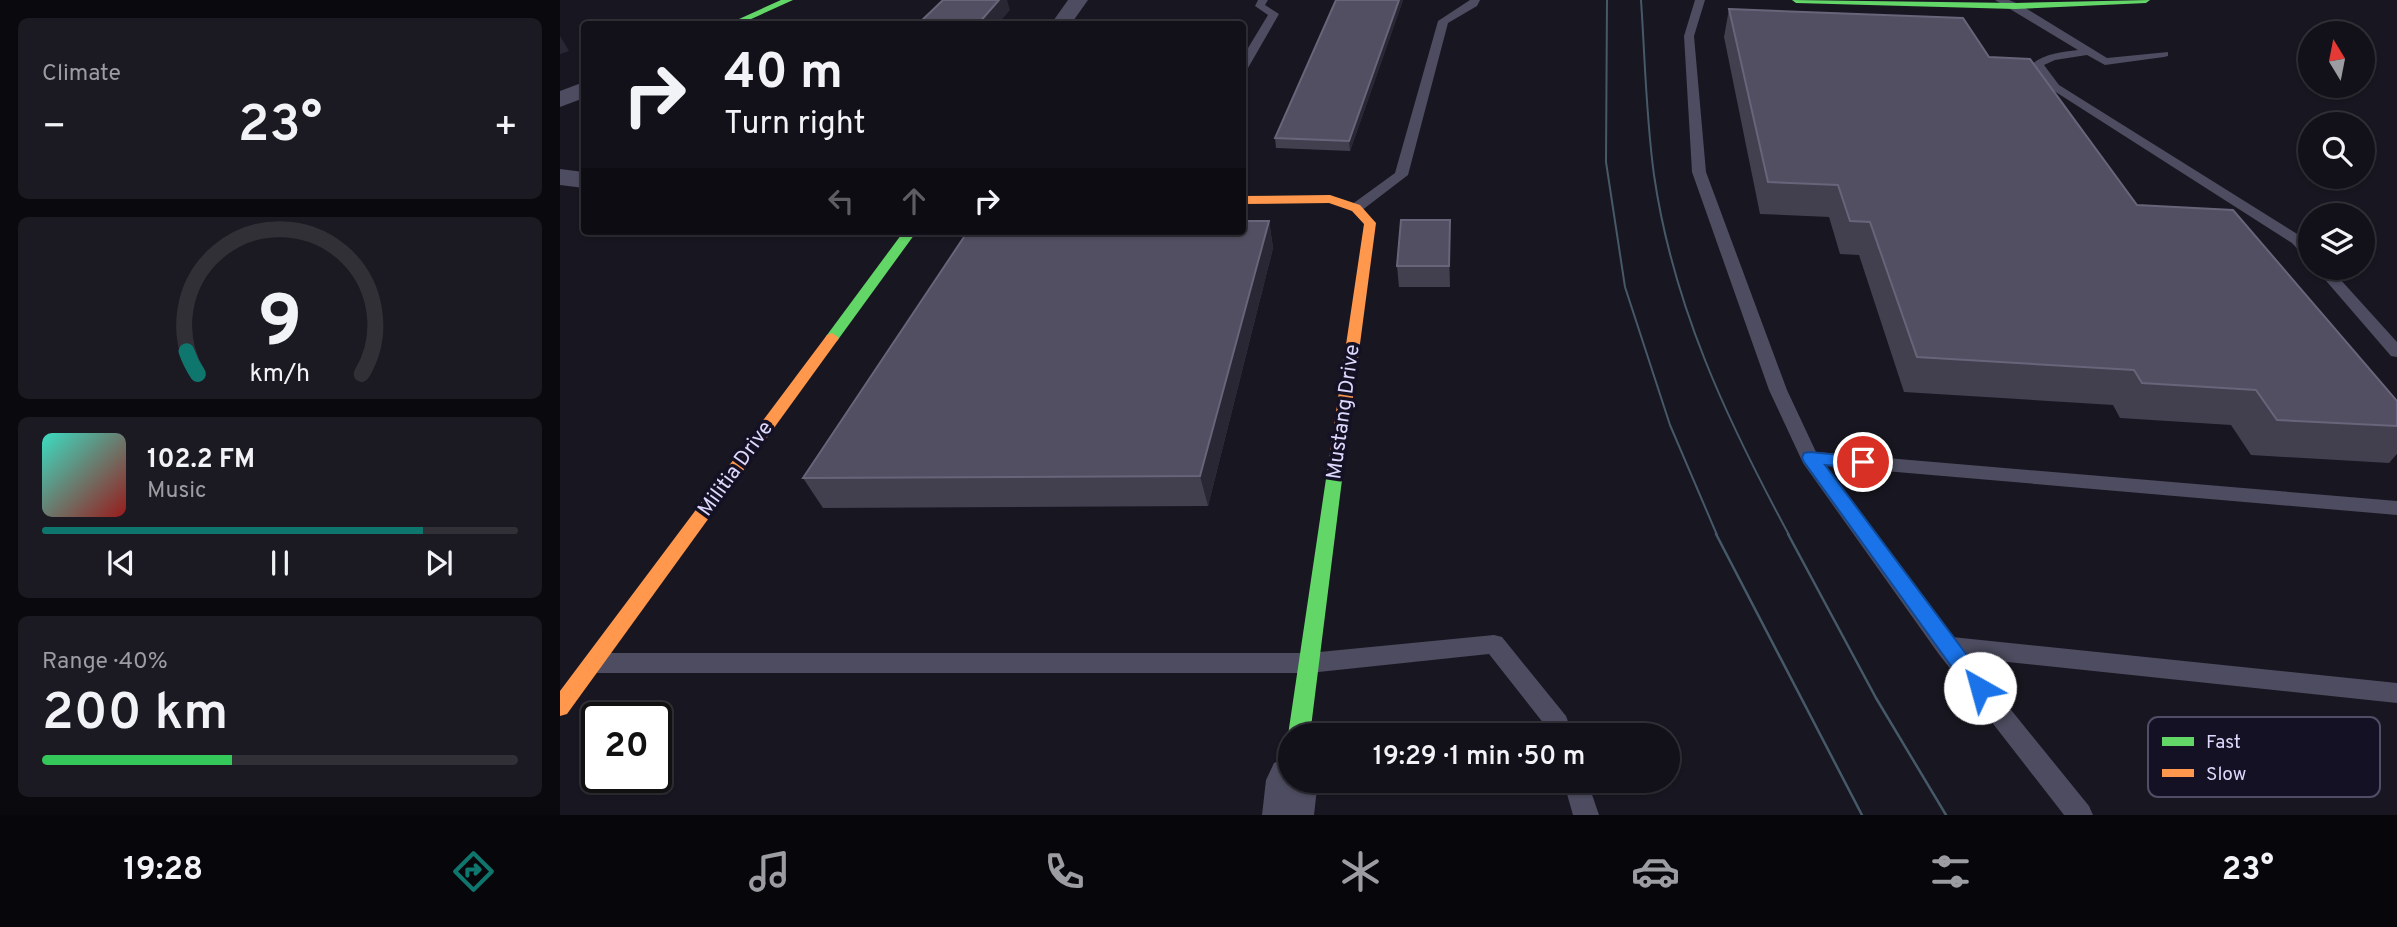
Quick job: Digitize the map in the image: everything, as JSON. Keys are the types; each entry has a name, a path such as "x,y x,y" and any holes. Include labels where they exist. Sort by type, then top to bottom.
{"street":[{"path":"740,21 789,0"},
{"path":"1063,21 1078,0"},
{"path":"1796,0 2146,0"},
{"path":"560,100 581,90"},
{"path":"560,177 581,180"},
{"path":"1246,200 1329,199 1356,208"},
{"name":"Mustang Drive","path":"1301,723 1370,223 1356,208"},
{"name":"Militia Drive","path":"560,707 908,235"},
{"path":"1288,815 1291,793"}],"lane":[{"path":"1246,61 1273,15 1260,6 1263,0"},
{"path":"1356,208 1401,175 1443,21 1474,4 1475,0"},
{"path":"1700,0 1689,36 1699,172 1779,390 1810,458 1946,646 2080,815"},
{"path":"2010,2 2105,62 2164,54"},
{"path":"2088,52 2052,57 2038,64 2055,87 2298,241"},
{"path":"2333,280 2397,352"},
{"path":"1810,458 2397,508"},
{"path":"592,663 1309,663 1494,644 1557,723"},
{"path":"1946,646 2397,693"},
{"path":"1580,793 1586,815"}],"building":[{"path":"943,0 999,0 981,21 921,21"},
{"path":"1336,0 1399,0 1349,141 1275,138"},
{"path":"1729,9 1963,18 1989,57 2030,59 2137,205 2233,210 2397,401 2397,426 2277,420 2256,390 2142,383 2134,370 1917,357 1870,222 1850,221 1838,185 1768,182"},
{"path":"1401,220 1450,220 1449,266 1397,266"},
{"path":"1246,221 1269,221 1200,476 803,478 965,235 1246,235"}],"tram line":[{"path":"1607,0 1606,162 1625,287 1670,425 1717,535"},
{"path":"1641,0 1654,175 1674,270 1705,361 1724,405 1789,535"},
{"path":"1716,534 1862,815"},
{"path":"1788,534 1876,698 1946,815"}],"traffic: fast":[{"path":"740,21 789,0"},
{"path":"1796,0 2015,6 2146,0"},
{"path":"832,338 908,235"},
{"path":"1301,723 1335,472"}],"traffic: slow":[{"path":"1246,200 1330,199 1356,208 1370,223 1335,472"},
{"path":"560,707 832,338"}],"route":[{"path":"1863,462 1810,458 1946,646 1980,688"}]}
